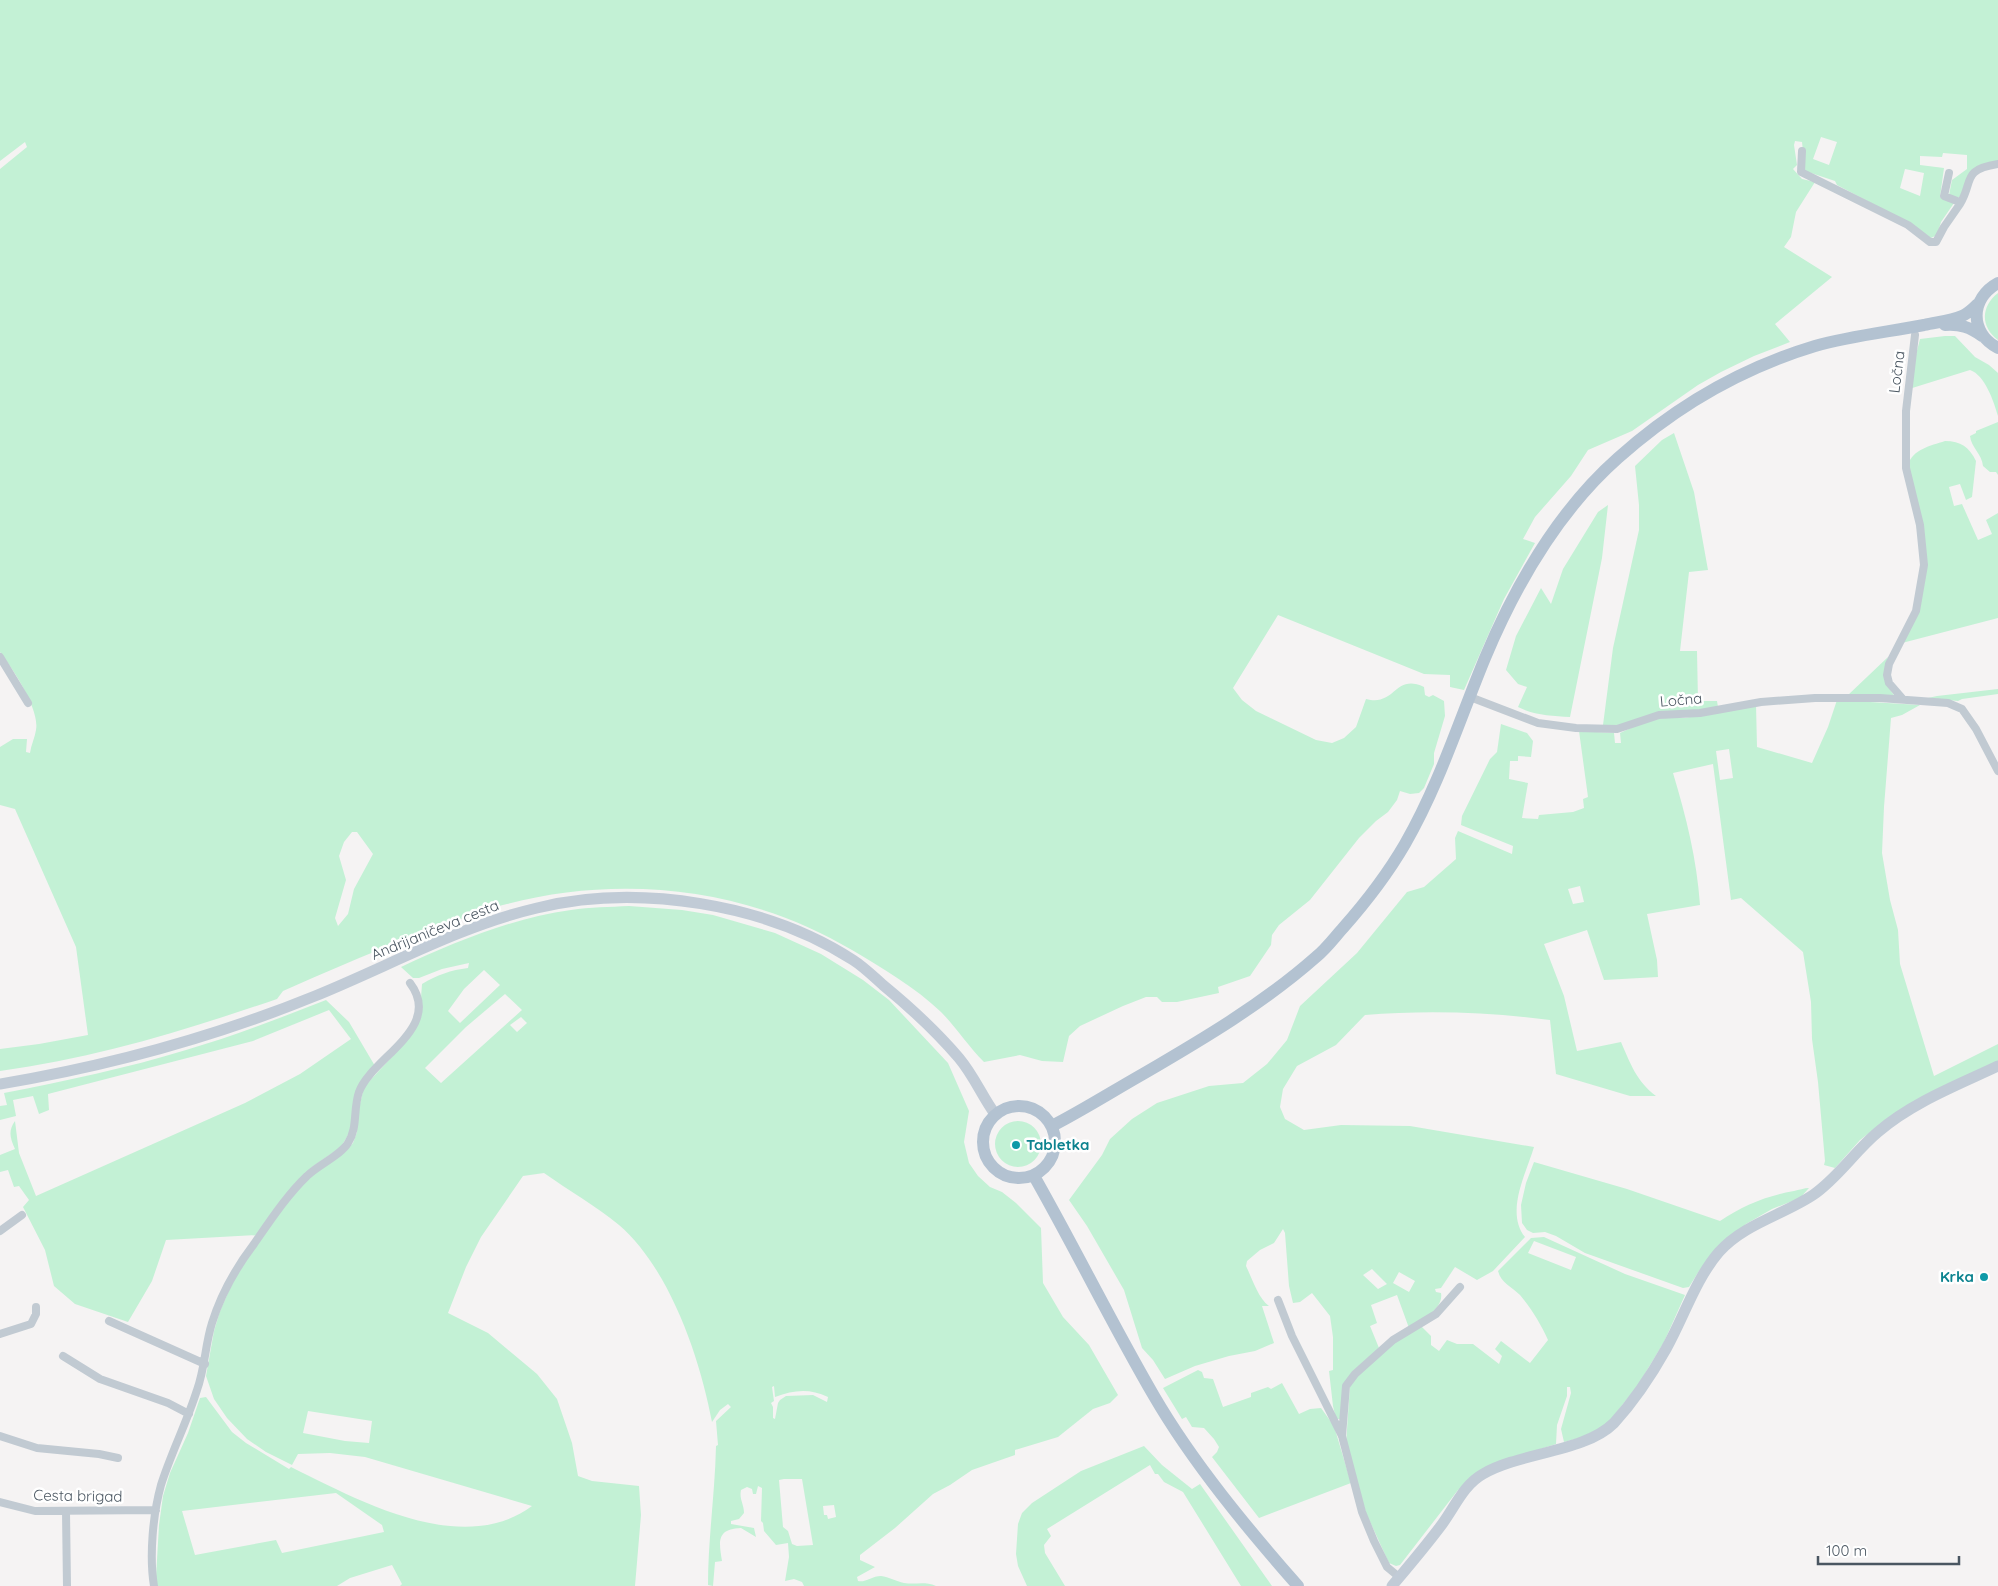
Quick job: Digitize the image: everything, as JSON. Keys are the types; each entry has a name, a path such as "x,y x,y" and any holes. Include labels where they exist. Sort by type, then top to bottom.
{"main road":[{"path":"1983,337 1977,321 1978,304 1983,294 1998,283"},
{"path":"1916,331 1962,316 1978,304"},
{"path":"1052,1126 1197,1043 1264,999 1318,956 1365,902 1388,872 1406,843 1442,770 1508,607 1535,558 1559,523 1586,490 1615,460 1650,430 1694,400 1739,376 1777,359 1849,337 1916,331 1957,324 1969,327 1998,348"},
{"name":"Andrijaničeva cesta","path":"0,1084 119,1061 201,1037 314,996 491,921 531,909 590,900 661,898 740,910 798,931 854,960 920,1016 961,1060 995,1114"},
{"path":"1395,1582 1441,1526 1467,1487 1481,1474 1500,1466 1591,1439 1608,1430 1655,1367 1701,1278 1720,1251 1764,1220 1803,1201 1822,1188 1862,1147 1895,1119 1937,1095 1998,1066"},
{"path":"1027,1106 1037,1110 1046,1117 1052,1126 1056,1137 1055,1149 1051,1160 1044,1169 1034,1176 1023,1179 1011,1178 1000,1174 988,1161 983,1145 984,1134 988,1123 995,1114 1005,1108 1027,1106"},
{"path":"1034,1176 1154,1396 1175,1429 1258,1540 1299,1586"}],"street":[{"path":"1802,151 1801,172 1908,225 1930,242 1936,242 1960,204 1970,178 1977,170 1998,164"},
{"path":"1949,173 1944,196 1960,204"},
{"name":"Ločna","path":"1902,698 1889,683 1887,675 1889,664 1916,610 1924,565 1920,525 1906,468 1906,411 1916,331"},
{"path":"0,658 28,704"},
{"name":"Ločna","path":"1470,697 1538,723 1576,728 1617,729 1659,715 1700,713 1761,702 1815,698 1902,698 1948,703 1962,709 1976,729 1998,771"},
{"path":"154,1586 152,1552 156,1510 162,1485 189,1414 205,1364 211,1325 224,1291 233,1273 254,1243 306,1176 349,1143 354,1132 359,1092 365,1081 399,1047 415,1022 419,1002 417,993 410,983"},
{"path":"0,1230 22,1214"},
{"path":"1342,1436 1346,1386 1355,1374 1393,1340 1436,1314 1460,1287"},
{"path":"1278,1300 1292,1336 1342,1436 1362,1512 1374,1541 1395,1582"},
{"path":"0,1334 31,1324 36,1314 36,1307"},
{"path":"109,1321 205,1364"},
{"path":"63,1356 100,1379 168,1403 189,1414"},
{"path":"0,1436 37,1448 90,1453 118,1458"},
{"name":"Cesta brigad","path":"0,1502 35,1512 156,1510"},
{"path":"66,1512 67,1586"}],"green space":[{"path":"0,0 1998,0 1998,162 1973,171 1967,179 1962,195 1958,198 1949,195 1952,180 1967,169 1967,155 1943,153 1942,157 1920,156 1920,165 1944,168 1940,197 1954,203 1941,222 1937,235 1931,238 1837,185 1835,181 1805,170 1802,142 1795,141 1797,165 1793,169 1802,179 1815,182 1796,212 1791,237 1784,247 1832,277 1775,324 1790,342 1754,356 1721,372 1698,385 1632,431 1588,450 1571,476 1535,517 1523,539 1535,543 1504,599 1464,690 1450,687 1450,675 1424,674 1278,615 1233,688 1242,700 1256,711 1316,740 1332,743 1344,738 1356,727 1366,699 1384,699 1406,684 1424,687 1425,695 1429,697 1433,695 1444,701 1445,716 1434,753 1434,764 1424,788 1419,793 1410,794 1400,791 1397,800 1388,812 1359,838 1310,900 1279,925 1272,935 1271,945 1250,976 1218,987 1219,993 1177,1002 1162,1002 1157,997 1146,997 1123,1006 1080,1026 1069,1036 1063,1062 1042,1061 1020,1055 984,1062 941,1012 920,994 852,950 812,929 771,912 728,900 684,892 640,889 595,890 551,895 488,909 359,958 283,991 277,999 175,1032 106,1051 0,1071 0,1049 88,1035 76,947 15,809 0,805 0,747 13,739 27,739 26,752 30,753 36,721 30,700 0,652 0,169 27,147 25,142 0,161","holes":["1821,137 1837,142 1829,165 1813,159","1905,169 1924,173 1920,196 1900,188","352,832 357,832 373,854 354,889 348,914 338,926 335,918 346,880 339,856 344,842"]},
{"path":"1998,293 1998,340 1988,329 1985,317 1988,304"},
{"path":"1955,336 1975,357 1998,373 1998,416 1984,383 1980,377 1970,370 1909,389 1920,339"},
{"path":"1998,422 1998,475 1996,472 1990,472 1983,466 1970,436 1976,433 1976,431"},
{"path":"1674,433 1694,492 1708,570 1689,572 1680,651 1697,651 1698,701 1717,701 1718,707 1623,725 1603,725 1613,648 1639,530 1639,505 1635,466 1662,440"},
{"path":"1945,441 1956,442 1964,446 1976,461 1972,497 1966,500 1960,484 1949,487 1954,506 1962,504 1978,540 1992,534 1986,520 1998,513 1998,618 1902,643 1924,579 1908,465 1918,452"},
{"path":"1608,505 1602,558 1570,717 1543,715 1524,710 1518,707 1527,687 1518,684 1506,670 1516,636 1541,588 1551,604 1563,569 1598,512"},
{"path":"1888,657 1885,677 1894,695 1874,697 1847,696"},
{"path":"1998,689 1998,694 1958,701 1928,698 1937,696"},
{"path":"1837,700 1920,705 1902,715 1891,718 1884,807 1882,853 1890,900 1898,930 1900,964 1934,1076 1998,1044 1998,1063 1882,1123 1860,1140 1835,1168 1824,1165 1818,1082 1812,1039 1811,1002 1803,952 1741,898 1731,900 1713,764 1673,773 1690,838 1700,905 1647,914 1657,960 1658,977 1604,980 1587,930 1544,944 1564,996 1577,1051 1621,1042 1639,1078 1649,1091 1656,1096 1630,1096 1556,1074 1550,1020 1458,1013 1365,1015 1336,1045 1297,1066 1283,1089 1280,1107 1285,1119 1304,1130 1341,1125 1410,1126 1534,1147 1522,1181 1517,1205 1519,1227 1525,1237 1493,1271 1477,1280 1455,1267 1441,1288 1435,1289 1436,1292 1441,1293 1439,1304 1431,1314 1409,1328 1397,1295 1371,1305 1377,1323 1370,1326 1379,1348 1352,1372 1344,1385 1342,1419 1336,1419 1333,1406 1329,1371 1333,1370 1333,1337 1330,1316 1312,1293 1300,1302 1293,1303 1289,1286 1285,1233 1283,1229 1274,1243 1260,1250 1247,1261 1246,1266 1258,1293 1269,1306 1262,1306 1274,1343 1255,1351 1195,1366 1165,1379 1153,1360 1142,1348 1124,1290 1087,1226 1069,1200 1102,1155 1110,1139 1132,1119 1157,1103 1209,1086 1243,1083 1267,1064 1287,1040 1300,1006 1357,953 1407,892 1424,887 1456,859 1455,838 1458,831 1512,854 1513,846 1461,825 1462,816 1490,759 1497,752 1501,724 1527,733 1533,741 1531,757 1518,756 1518,761 1510,761 1509,779 1528,783 1522,818 1538,819 1539,815 1573,812 1584,808 1583,799 1588,797 1579,731 1614,733 1615,743 1621,743 1620,733 1646,721 1665,718 1685,718 1756,704 1757,747 1812,763 1828,727","holes":["1729,749 1733,778 1720,780 1716,751","1580,886 1584,902 1573,904 1568,889","1372,1269 1387,1284 1378,1289 1363,1275","1399,1272 1415,1281 1409,1292 1393,1283"]},
{"path":"629,906 682,910 713,915 775,933 821,954 863,980 889,1000 948,1063 969,1111 964,1142 969,1163 978,1176 990,1187 1002,1192 1016,1203 1041,1228 1043,1283 1063,1317 1089,1345 1118,1395 1110,1403 1093,1409 1058,1437 1015,1450 1015,1455 972,1470 933,1494 895,1528 860,1555 860,1560 875,1567 857,1577 858,1581 881,1576 904,1583 936,1586 804,1586 802,1582 794,1579 785,1581 789,1557 788,1543 776,1545 764,1531 761,1521 762,1488 758,1486 756,1494 753,1494 752,1489 747,1487 741,1490 744,1513 739,1519 731,1521 731,1524 754,1528 756,1537 741,1528 727,1531 723,1534 720,1542 722,1561 715,1562 713,1586 708,1585 716,1446 718,1445 716,1421 731,1407 728,1404 720,1410 712,1422 700,1370 680,1316 668,1290 637,1243 610,1218 544,1173 523,1176 481,1237 466,1267 448,1313 488,1333 537,1374 557,1399 572,1443 578,1476 592,1481 639,1486 641,1515 635,1586 400,1586 402,1584 392,1565 350,1578 337,1586 157,1586 159,1525 163,1496 170,1473 188,1433 200,1398 206,1397 232,1432 246,1443 289,1469 291,1467 378,1508 410,1518 443,1525 474,1526 504,1521 532,1506 365,1457 330,1453 298,1454 292,1465 266,1452 247,1439 227,1418 214,1399 206,1376 214,1331 220,1311 234,1279 274,1220 305,1180 345,1152 353,1143 357,1132 358,1112 364,1087 401,1047 420,1012 422,984 444,973 468,968 469,963 442,969 419,978 413,978 401,967 484,932 527,919 578,909","holes":["484,970 500,985 460,1023 448,1011 464,989","505,994 522,1010 441,1083 425,1068 466,1027","521,1017 527,1023 517,1032 510,1025","774,1386 775,1397 802,1391 814,1392 828,1397 827,1402 813,1395 786,1396 778,1403 775,1419 773,1418 771,1403 774,1401 772,1387","308,1411 372,1421 369,1443 345,1441 303,1433","802,1479 813,1545 797,1546 792,1544 788,1531 783,1527 779,1480","336,1493 382,1525 384,1532 282,1553 276,1540 195,1555 182,1511","834,1505 836,1517 828,1519 827,1515 824,1515 823,1506"]},
{"path":"326,1000 349,1022 375,1066 359,1085 352,1128 341,1147 312,1167 258,1235 166,1240 152,1281 128,1322 75,1304 54,1286 45,1250 23,1207 29,1200 19,1186 14,1187 8,1170 0,1172 0,1155 15,1149 10,1135 15,1121 19,1153 36,1196 245,1103 300,1074 351,1039 329,1010 253,1041 48,1094 49,1110 39,1114 33,1096 13,1100 16,1116 0,1120 0,1106 7,1105 4,1093 96,1074 164,1057 239,1033"},
{"path":"1023,1121 1035,1127 1040,1135 1040,1153 1035,1161 1027,1166 1013,1167 1001,1161 996,1153 995,1139 1001,1127 1009,1122"},
{"path":"1534,1162 1627,1189 1720,1221 1738,1210 1765,1198 1809,1188 1800,1198 1772,1209 1746,1224 1699,1271 1689,1287 1683,1288 1585,1253 1556,1236 1545,1232 1533,1233 1527,1230 1522,1223 1521,1205 1526,1183"},
{"path":"1544,1237 1625,1274 1685,1295 1664,1342 1638,1385 1605,1427 1598,1433 1564,1442 1561,1429 1571,1393 1570,1387 1567,1387 1567,1396 1557,1425 1556,1444 1522,1455 1458,1490 1400,1565 1396,1566 1389,1563 1366,1513 1346,1444 1350,1385 1356,1376 1394,1342 1421,1326 1431,1336 1431,1345 1439,1351 1447,1340 1457,1344 1473,1344 1499,1364 1502,1356 1495,1349 1501,1341 1530,1363 1548,1340 1528,1305 1520,1295 1504,1282 1498,1271 1531,1238","holes":["1534,1241 1576,1257 1571,1270 1528,1253"]},
{"path":"1198,1370 1202,1372 1204,1378 1213,1379 1223,1407 1251,1397 1251,1393 1268,1387 1271,1389 1282,1383 1299,1414 1310,1409 1321,1408 1334,1426 1351,1483 1259,1518 1212,1457 1219,1447 1214,1439 1204,1428 1192,1427 1186,1417 1182,1419 1163,1388"},
{"path":"1144,1446 1162,1465 1192,1489 1200,1484 1272,1586 1241,1586 1183,1492 1164,1482 1158,1474 1155,1474 1150,1465 1047,1529 1051,1536 1044,1545 1045,1553 1065,1586 1027,1586 1018,1566 1016,1554 1018,1524 1022,1513 1032,1503 1081,1471"}],"place":[{"name":"Tabletka","path":"1016,1145"},
{"name":"Krka","path":"1984,1277"}]}
